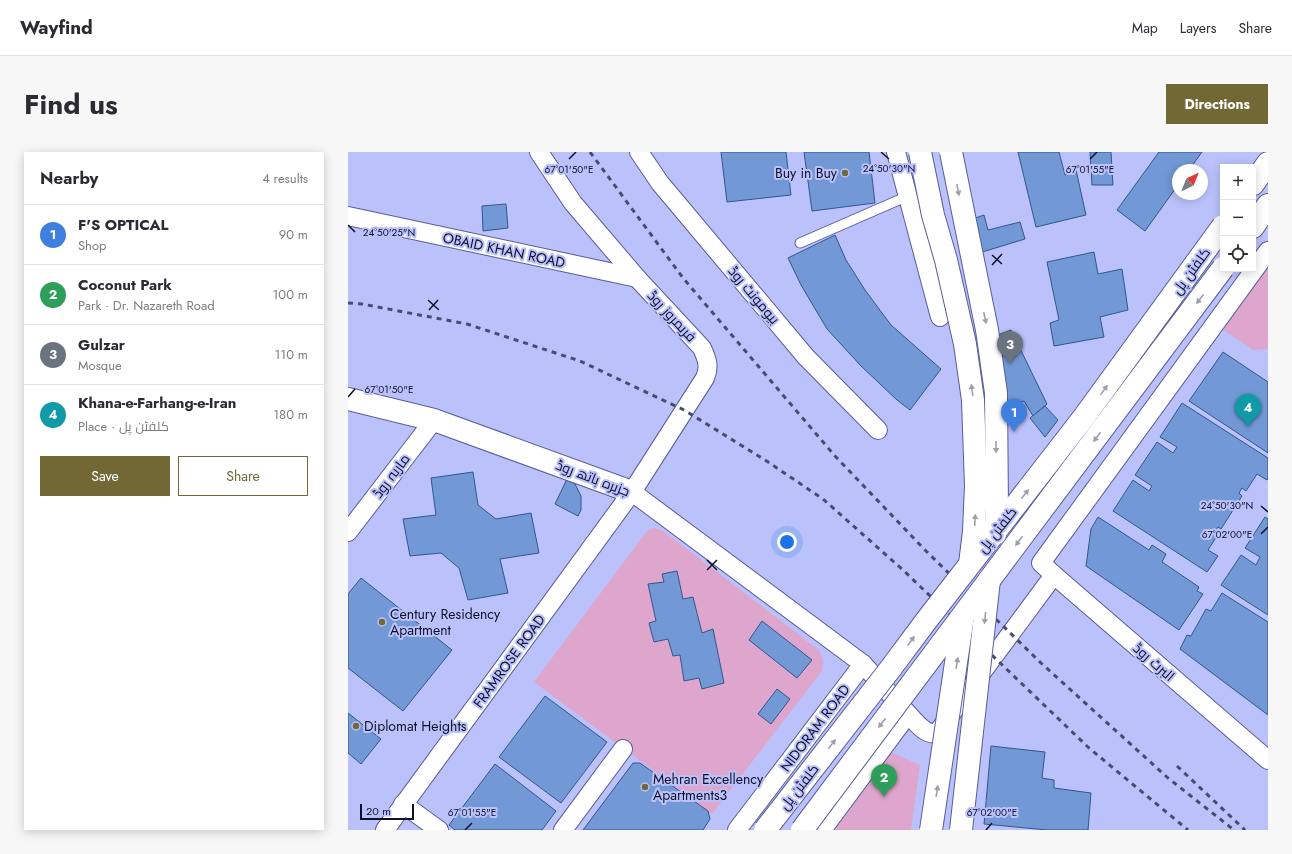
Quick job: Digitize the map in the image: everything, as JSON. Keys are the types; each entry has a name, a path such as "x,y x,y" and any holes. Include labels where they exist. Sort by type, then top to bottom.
{"main road":[{"path":"920,152 933,215 946,260 965,344 973,400 976,486 974,531 959,648 931,830"},
{"path":"951,152 987,330 996,393 997,512 961,830"},
{"path":"1254,164 1259,152"},
{"path":"1256,180 1268,163"},
{"path":"1256,223 1268,205"},
{"name":"کلفٹن پل","path":"765,830 892,668 926,621 1084,417 1220,230"},
{"name":"کلفٹن پل","path":"802,830 1220,272"},
{"name":"جزیرہ باتھ روڈ","path":"348,399 434,420 632,492"}],"street":[{"name":"فریمروز روڈ","path":"539,152 573,203 637,278 702,348 707,359 708,370 705,378 632,492"},
{"name":"بیومونٹ روڈ","path":"639,152 660,183 806,356 878,430"},
{"path":"896,152 940,317"},
{"name":"OBAID KHAN ROAD","path":"348,216 637,278"},
{"name":"البرٹ روڈ","path":"1268,251 1041,563 1054,576 1268,760"},
{"name":"ماریہ روڈ","path":"348,532 434,420"},
{"name":"جزیرہ باتھ روڈ","path":"632,492 863,664 908,714 926,732 932,734 937,733 1054,576"},
{"name":"FRAMROSE ROAD","path":"385,830 632,492"},
{"name":"NIDORAM ROAD","path":"737,830 863,664"},
{"path":"822,830 908,714"},
{"path":"563,830 623,749"},
{"path":"403,804 439,830"}],"lane":[{"path":"800,243 908,196"}],"shaded area":[{"path":"1268,250 1268,349 1253,350 1215,324 1252,272 1256,272 1256,267"},
{"path":"654,528 662,530 819,650 823,660 822,671 712,814 534,682 647,531"},
{"path":"888,751 920,765 911,830 827,830"}],"building":[{"path":"721,152 786,152 791,195 727,202"},
{"path":"804,152 869,152 875,203 812,211"},
{"path":"1018,152 1059,152 1065,175 1076,170 1086,215 1036,227"},
{"path":"1090,152 1111,152 1113,185 1092,185"},
{"path":"1159,152 1202,152 1193,164 1172,164 1172,193 1145,231 1117,210"},
{"path":"506,204 508,228 483,231 482,206"},
{"path":"984,215 988,230 1020,222 1025,239 979,253 970,220"},
{"path":"835,235 846,260 865,290 891,325 941,369 910,410 897,400 861,366 827,329 801,285 788,258"},
{"path":"1094,252 1098,274 1122,269 1128,310 1100,317 1104,337 1054,346 1050,323 1059,320 1047,262"},
{"path":"1011,330 1047,404 1033,416 1024,401 1002,409 995,336"},
{"path":"1223,352 1268,382 1268,453 1189,401"},
{"path":"1182,403 1268,458 1267,480 1257,474 1246,491 1242,488 1239,493 1242,496 1221,529 1218,527 1215,531 1219,533 1208,550 1218,556 1207,572 1113,511 1133,480 1149,491 1152,486 1135,475 1157,442 1173,453 1177,447 1160,437"},
{"path":"1045,406 1058,420 1045,437 1030,418"},
{"path":"473,472 478,505 496,519 531,513 539,553 500,559 508,593 468,600 459,568 441,553 410,556 403,519 436,515 431,478"},
{"path":"567,479 575,484 581,496 581,510 578,516 555,504"},
{"path":"1098,517 1149,550 1152,545 1166,554 1162,562 1199,587 1197,591 1203,594 1179,630 1086,566 1091,529"},
{"path":"1265,517 1268,519 1268,615 1221,585 1241,555 1256,565 1260,557 1245,548"},
{"path":"677,571 683,599 693,597 702,633 713,629 724,683 702,689 699,678 684,681 680,655 673,656 668,639 654,642 649,623 656,621 648,584 664,582 662,574"},
{"name":"Century Residency Apartment","path":"361,578 452,650 403,711 348,668 348,594"},
{"path":"1222,593 1268,622 1268,715 1180,649 1187,635 1191,636 1206,609 1211,611"},
{"path":"762,621 812,660 797,678 749,640"},
{"path":"777,689 790,699 771,724 758,714"},
{"path":"545,696 607,742 561,803 499,757"},
{"name":"Diplomat Heights","path":"348,713 381,739 361,764 348,753"},
{"path":"991,746 1045,752 1042,778 1054,780 1054,788 1091,793 1088,830 1047,830 984,824"},
{"name":"Mehran Excellency Apartments3","path":"633,763 640,763 708,811 710,819 703,830 583,830"},
{"path":"495,764 556,811 542,830 455,830 449,825"}],"railway":[{"path":"590,152 683,278 835,456 926,551 1041,663 1168,778 1234,830"},
{"path":"348,303 362,304 467,324 580,361 684,410 765,460 823,499 903,570 1089,748 1188,830"},
{"path":"1177,766 1245,830"}],"place":[{"name":"Buy in Buy","path":"845,173"},
{"name":"Gulzar","path":"1010,364"},
{"name":"Khana-e-Farhang-e-Iran","path":"1248,427"},
{"name":"F'S OPTICAL","path":"1014,432"},
{"name":"Century Residency Apartment","path":"382,622"},
{"name":"Diplomat Heights","path":"356,726"},
{"name":"Mehran Excellency Apartments3","path":"645,787"},
{"name":"Coconut Park","path":"884,797"}]}
